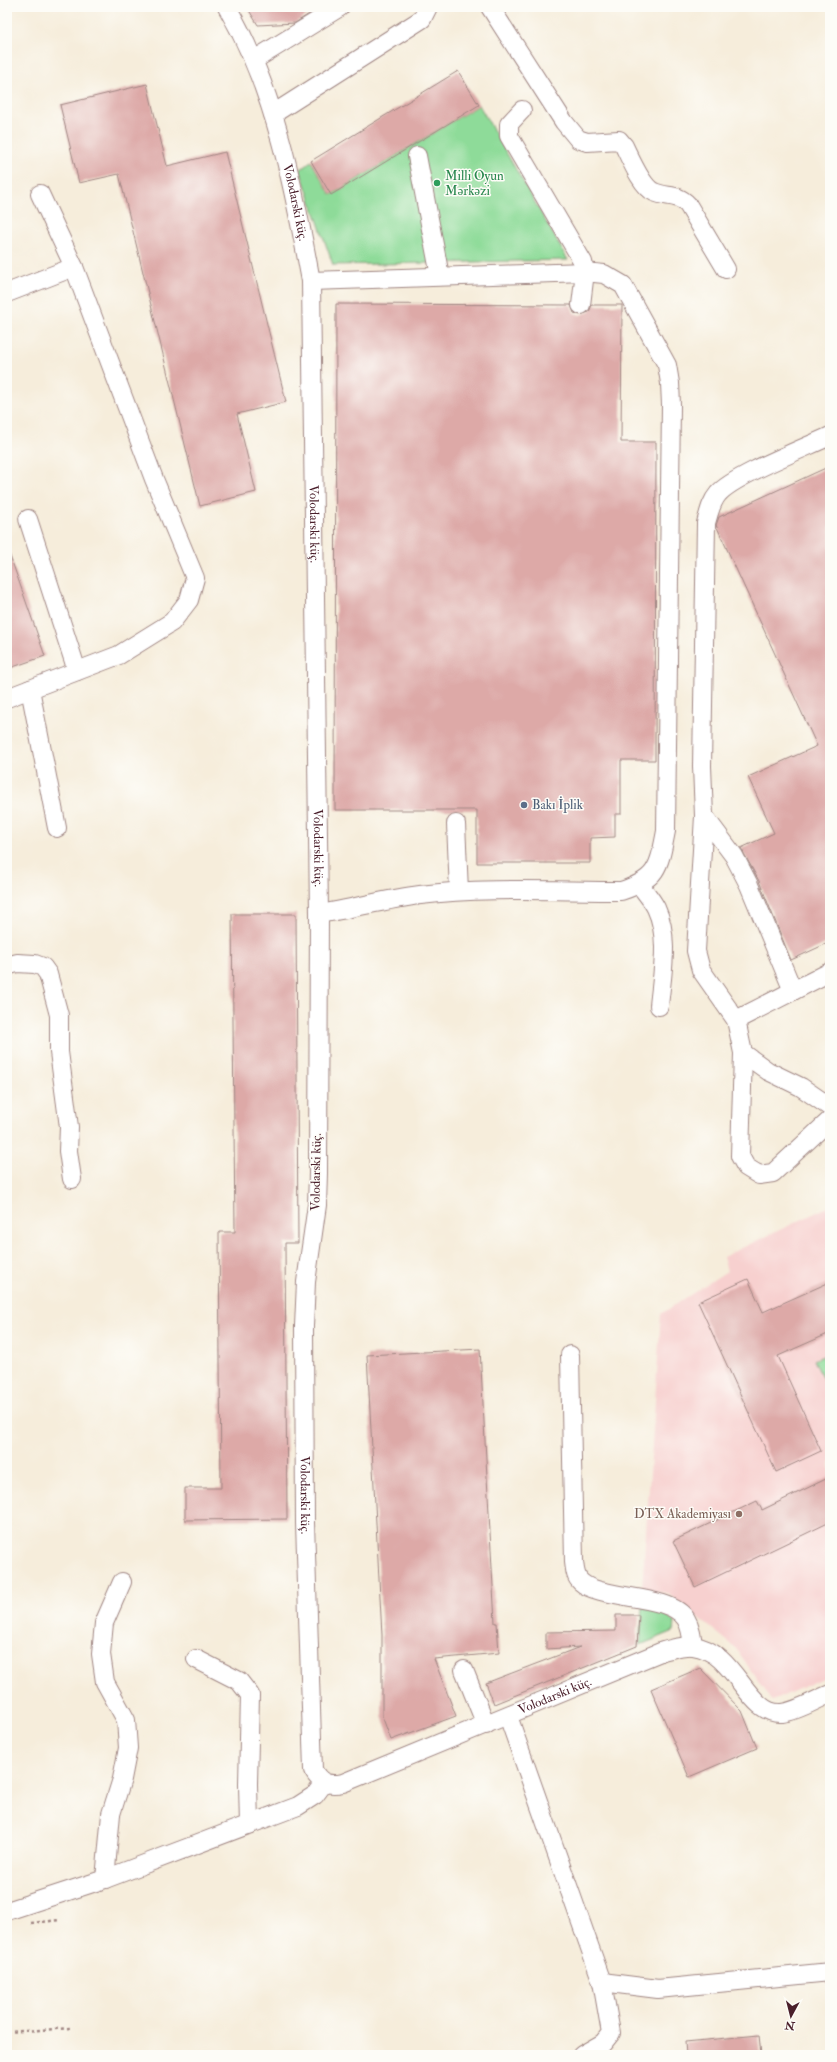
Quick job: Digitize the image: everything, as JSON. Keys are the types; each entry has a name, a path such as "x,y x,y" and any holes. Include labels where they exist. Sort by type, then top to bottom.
{"street":[{"name":"Volodarski küç.","path":"227,7 243,34 273,114 302,232 311,281 318,914 318,1192 306,1282 304,1326 305,1523 312,1761 317,1777 324,1783 332,1785 343,1783 663,1651 680,1647 693,1646 709,1651 722,1660 761,1707 770,1712 781,1713 793,1710 830,1694"},
{"path":"254,60 340,7"},
{"path":"273,114 422,19 428,7"},
{"path":"490,7 564,122 578,139 586,142 618,140 624,146 647,188 657,193 680,198 688,205 726,269"},
{"path":"522,110 509,124 509,136 580,255 585,272 581,305"},
{"path":"416,156 440,276"},
{"path":"7,698 119,655 172,622 189,600 195,578 154,479 74,267 40,194"},
{"path":"7,293 74,267"},
{"path":"311,281 585,272 604,274 623,285 667,365 670,383 666,831 661,855 654,872 640,885 621,891 459,891 375,901 344,910 318,914"},
{"path":"830,436 738,479 718,493 712,504 706,523 702,766 704,816 696,951 701,970 736,1020 743,1053 740,1156 746,1167 759,1175 773,1173 830,1120"},
{"path":"28,519 77,671"},
{"path":"30,689 57,828"},
{"path":"704,816 734,856 749,885 793,991"},
{"path":"456,824 459,891"},
{"path":"640,885 655,907 662,924 664,949 659,1006"},
{"path":"7,966 17,963 35,964 43,967 48,974 59,1014 59,1052 69,1127 68,1151 72,1179"},
{"path":"736,1020 830,972"},
{"path":"743,1053 768,1071 801,1087 830,1107"},
{"path":"570,1355 574,1562 576,1574 581,1582 593,1588 639,1598 674,1609 686,1618 690,1627 693,1646"},
{"path":"105,1879 111,1814 122,1779 128,1748 126,1720 105,1682 101,1654 104,1623 122,1582"},
{"path":"196,1659 239,1681 250,1695 248,1784 249,1825"},
{"path":"464,1670 486,1725"},
{"path":"508,1716 602,1982 611,2033 603,2044 582,2055"},
{"path":"7,1911 105,1879 298,1806 315,1795 324,1783"},
{"path":"602,1982 658,1989 694,1984 830,1972"}],"path":[{"path":"7,2032 71,2028"}],"shaded area":[{"name":"DTX Akademiyası","path":"830,1206 830,1675 772,1701 735,1647 667,1593 642,1590 661,1314 727,1271 723,1257"}],"green space":[{"name":"Milli Oyun Mərkəzi","path":"479,105 568,260 333,265 300,170 311,161 331,195"},
{"path":"830,1353 830,1394 814,1360"},
{"path":"643,1607 661,1611 675,1622 674,1631 640,1645"}],"building":[{"path":"247,7 320,7 295,23 258,25"},
{"path":"458,71 479,105 331,195 311,161"},
{"path":"147,84 167,166 225,152 286,402 237,414 256,492 200,506 119,174 79,183 60,105"},
{"name":"Bakı İplik","path":"336,304 571,305 574,313 580,315 589,312 592,305 622,305 621,442 656,442 655,760 621,760 621,814 615,814 615,837 590,838 590,863 477,863 477,810 335,810"},
{"path":"830,466 830,942 791,960 759,881 741,848 774,833 748,777 817,746 716,525 719,517"},
{"path":"7,553 9,553 45,656 7,669"},
{"path":"232,914 296,914 298,1243 285,1243 287,1519 185,1520 185,1488 221,1488 219,1232 235,1232"},
{"path":"748,1279 763,1312 830,1282 830,1333 778,1356 821,1451 776,1472 698,1302"},
{"path":"480,1349 495,1623 497,1623 499,1653 434,1659 456,1716 391,1740 382,1716 382,1635 367,1355"},
{"path":"830,1477 830,1522 695,1587 673,1541 757,1501 762,1510"},
{"path":"616,1615 639,1615 637,1646 494,1704 486,1683 580,1647 546,1649 546,1632 616,1631"},
{"path":"700,1668 742,1711 757,1748 689,1777 651,1689"},
{"path":"759,2035 761,2055 686,2055 685,2042"}],"place":[{"name":"Milli Oyun Mərkəzi","path":"437,183"},
{"name":"Bakı İplik","path":"524,805"},
{"name":"DTX Akademiyası","path":"739,1514"}]}
